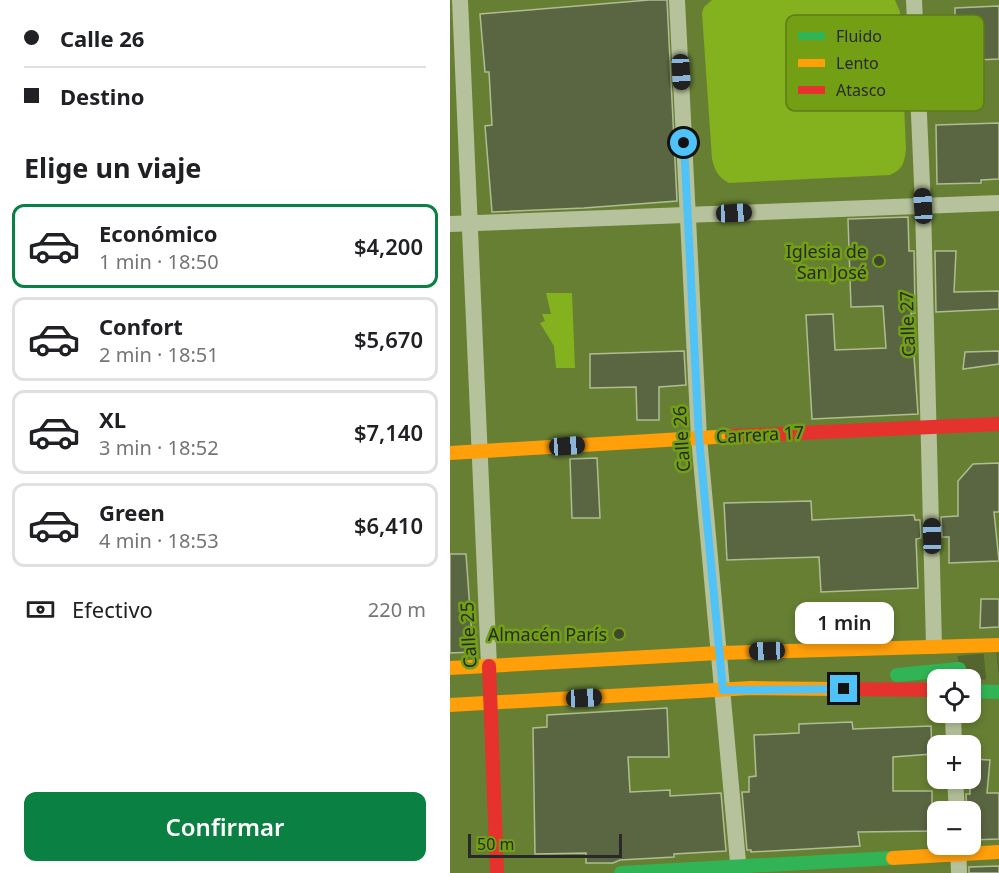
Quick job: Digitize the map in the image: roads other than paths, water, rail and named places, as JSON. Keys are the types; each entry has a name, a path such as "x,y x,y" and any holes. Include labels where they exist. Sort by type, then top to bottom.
{"main road":[{"name":"Carrera 17","path":"450,453 699,438 999,424"},
{"path":"450,668 719,653 999,645"},
{"name":"Calle 25","path":"489,666 497,873"},
{"path":"450,705 723,690 927,672"},
{"path":"751,688 927,690"},
{"path":"981,691 999,692"},
{"path":"981,851 999,852"},
{"path":"621,873 739,870 927,852"}],"street":[{"name":"Calle 25","path":"460,0 489,666"},
{"name":"Calle 26","path":"677,0 699,438 739,870"},
{"name":"Calle 27","path":"914,0 915,15"},
{"name":"Calle 27","path":"919,111 930,426 934,646"},
{"path":"450,224 999,203"},
{"path":"958,855 959,873"}],"tunnel":[{"path":"959,669 999,665"}],"place":[{"name":"Iglesia de San José","path":"879,261"},
{"name":"Almacén París","path":"619,634"}]}
